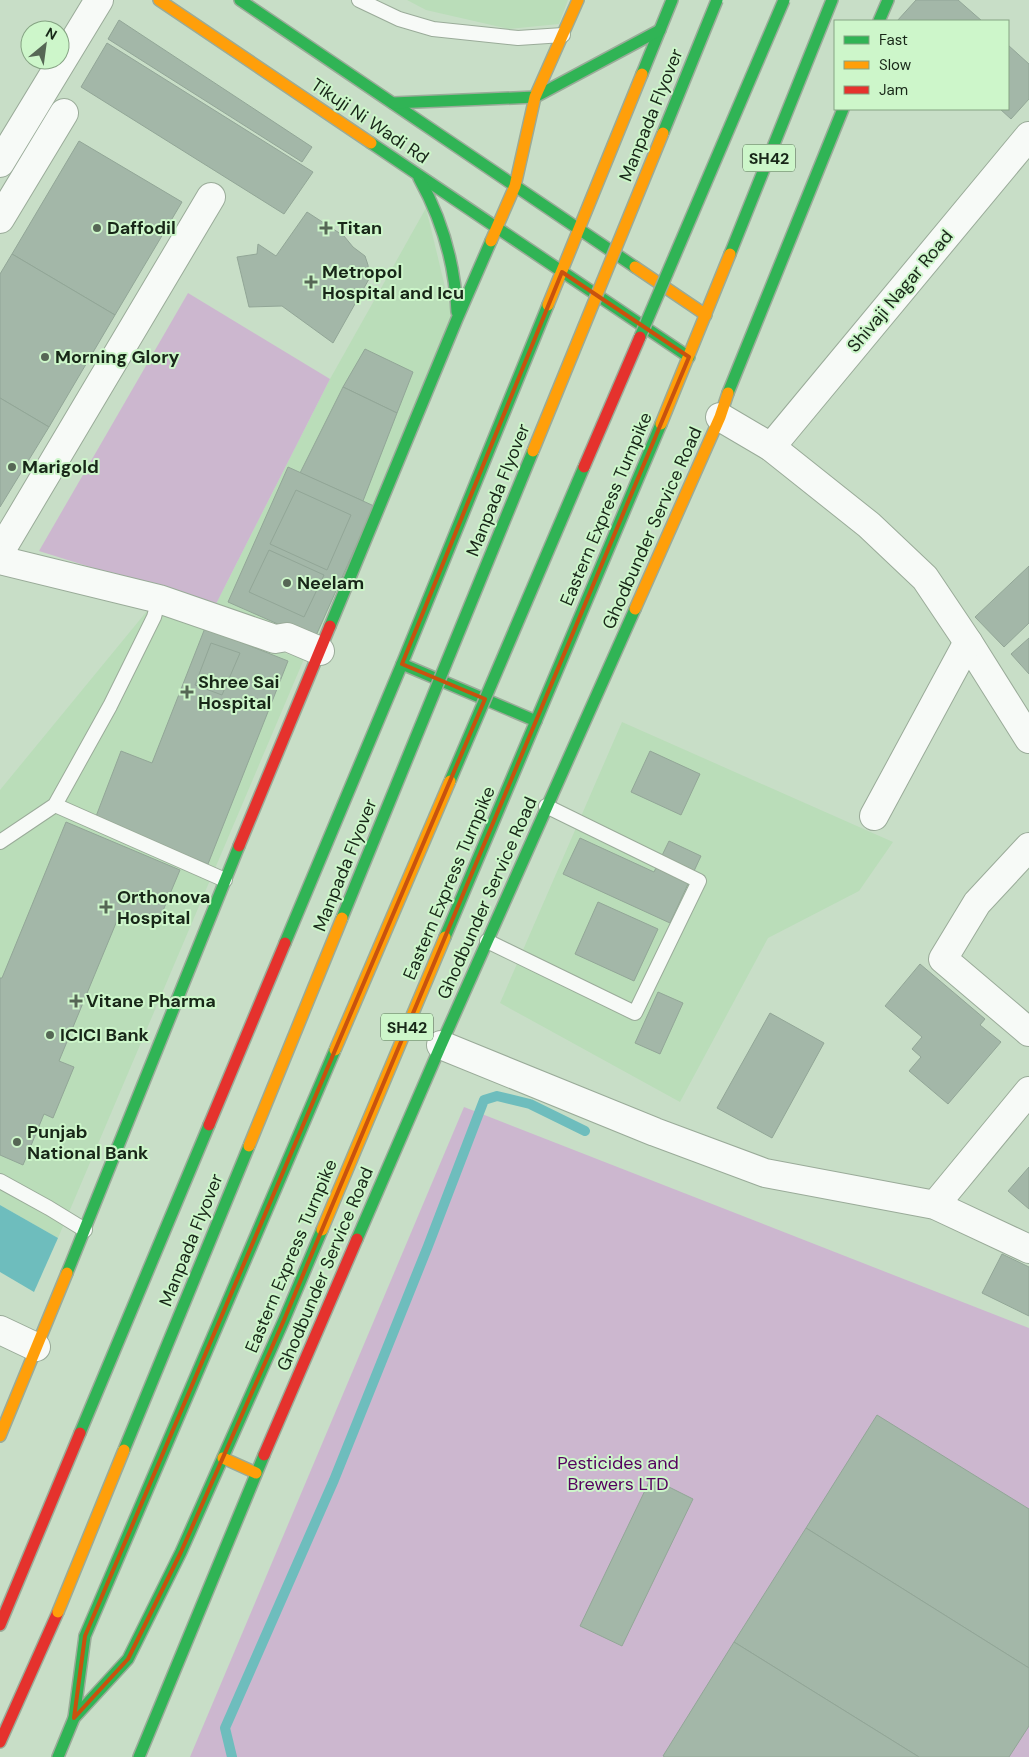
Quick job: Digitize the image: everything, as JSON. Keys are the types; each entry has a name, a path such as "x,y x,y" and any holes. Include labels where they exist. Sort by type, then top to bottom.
{"main road":[{"name":"Tikuji Ni Wadi Rd","path":"159,0 689,357"},
{"name":"Tikuji Ni Wadi Rd","path":"240,0 706,315"},
{"path":"0,1436 85,1230 225,880 457,319 515,186 535,97 578,0"},
{"path":"0,1625 402,664 672,0"},
{"name":"Manpada Flyover","path":"0,1742 58,1612 717,0"},
{"path":"74,1718 85,1636 784,0"},
{"name":"Eastern Express Turnpike","path":"58,1757 74,1718 128,1659 181,1552 223,1458 288,1310 689,357 832,0"},
{"path":"879,20 888,0"},
{"path":"393,104 535,97 660,30"},
{"name":"Ghodbunder Service Road","path":"139,1757 256,1473 441,1045 720,417 730,386 843,110"},
{"path":"415,172 431,199 446,235 457,288 457,319"},
{"path":"402,664 536,721"},
{"path":"223,1458 256,1473"}],"street":[{"path":"0,162 99,0"},
{"path":"0,219 64,113"},
{"name":"Shivaji Nagar Road","path":"771,447 1029,136"},
{"path":"0,552 211,197"},
{"path":"720,417 771,447 869,525 925,578 1029,739"},
{"path":"0,560 159,599 275,639 283,649 318,656"},
{"path":"874,816 968,642"},
{"path":"1029,847 977,903 942,959 1029,1032"},
{"path":"441,1045 655,1132 765,1173 935,1205 1029,1248"},
{"path":"935,1205 1029,1091"},
{"path":"0,1330 36,1347"}],"lane":[{"path":"359,0 399,19 433,30 518,38 563,35"},
{"path":"0,842 56,805 110,706 154,617 159,599"},
{"path":"56,805 225,880"},
{"path":"487,941 635,1013 699,881 546,806"},
{"path":"0,1181 50,1208 85,1230"}],"highlighted area":[{"path":"562,272 689,357 284,1320 181,1552 128,1659 74,1718 85,1636 485,699 402,664"}],"shaded area":[{"path":"407,0 568,0 559,24 509,29 426,10"},
{"path":"426,208 452,316 314,644 215,606 330,379"},
{"path":"147,611 304,659 58,1238 0,1205 0,790"},
{"path":"622,722 893,842 859,891 768,938 680,1102 500,1003"}],"green space":[{"path":"188,293 330,379 215,606 39,551"},
{"name":"Pesticides and Brewers LTD","path":"464,1107 1029,1328 1029,1757 190,1757"}],"water":[{"path":"0,1205 58,1238 34,1292 0,1272"}],"building":[{"path":"916,0 958,0 981,20 898,20"},
{"path":"119,20 312,147 302,162 108,39"},
{"path":"107,43 313,172 284,214 81,87"},
{"path":"1009,46 1029,64 1029,99 1011,119 1001,110 1009,110"},
{"name":"Daffodil","path":"79,141 182,202 115,315 12,254"},
{"path":"307,212 344,236 353,247 365,256 368,265 369,279 333,343 282,306 249,307 237,257 257,254 258,244 276,256"},
{"name":"Morning Glory","path":"12,254 115,315 49,427 0,398 0,274"},
{"path":"365,349 413,372 397,413 343,387"},
{"path":"343,387 397,413 363,501 300,473"},
{"name":"Marigold","path":"0,398 49,427 0,507"},
{"path":"288,467 374,506 314,640 228,602"},
{"path":"296,490 351,515 327,570 270,544"},
{"name":"Neelam","path":"269,550 324,575 304,617 249,592"},
{"path":"1029,566 1029,623 1004,647 975,617"},
{"path":"205,628 288,661 208,864 95,819 121,751 152,763"},
{"path":"1029,638 1029,674 1011,654"},
{"path":"211,643 240,653 222,695 195,685"},
{"path":"650,751 700,774 681,815 631,792"},
{"path":"66,822 180,870 157,925 121,911 59,1061 74,1067 53,1118 44,1114 23,1165 0,1155 0,978 2,978"},
{"path":"580,838 654,872 669,841 701,856 670,923 563,874"},
{"path":"598,902 658,929 634,981 575,954"},
{"path":"920,964 985,1019 980,1025 1001,1042 948,1104 909,1071 921,1057 912,1049 922,1037 885,1006"},
{"path":"658,992 683,1003 660,1054 635,1043"},
{"path":"770,1013 824,1043 772,1138 717,1108"},
{"path":"1029,1167 1029,1209 1008,1191"},
{"path":"1002,1254 1029,1267 1029,1316 982,1293"},
{"path":"877,1415 1029,1509 1029,1668 806,1528"},
{"path":"651,1478 693,1499 622,1646 580,1626"},
{"path":"806,1528 1029,1668 1029,1726 1009,1757 919,1757 734,1642"},
{"path":"734,1642 919,1757 663,1756"}],"waterway":[{"path":"232,1757 225,1728 334,1480 428,1246 484,1100 497,1096 530,1104 585,1131"}],"traffic: fast":[{"path":"240,0 635,267"},
{"path":"642,74 672,0"},
{"path":"663,133 717,0"},
{"path":"640,337 784,0"},
{"path":"730,254 832,0"},
{"path":"879,20 888,0"},
{"path":"393,103 535,97 660,30"},
{"path":"728,393 843,110"},
{"path":"371,143 689,357"},
{"path":"419,178 435,210 446,243 454,276 457,312"},
{"path":"330,626 491,241"},
{"path":"285,943 402,664 548,305"},
{"path":"445,937 661,424"},
{"path":"342,918 533,451"},
{"path":"450,781 584,467"},
{"path":"357,1239 635,609"},
{"path":"402,664 536,721"},
{"path":"67,1273 239,846"},
{"path":"85,1636 335,1050"},
{"path":"80,1433 209,1125"},
{"path":"124,1450 249,1146"},
{"path":"58,1757 74,1718 128,1659 181,1552 322,1230"},
{"path":"139,1757 264,1455"},
{"path":"74,1718 85,1636"}],"traffic: slow":[{"path":"159,0 371,143"},
{"path":"491,241 515,186 535,97 578,0"},
{"path":"548,305 642,74"},
{"path":"533,451 663,133"},
{"path":"661,424 730,254"},
{"path":"635,267 706,315"},
{"path":"635,609 720,417 728,393"},
{"path":"335,1050 450,781"},
{"path":"249,1146 342,918"},
{"path":"322,1230 445,937"},
{"path":"0,1436 67,1273"},
{"path":"58,1612 124,1450"},
{"path":"223,1458 256,1473"}],"traffic: jam":[{"path":"584,467 640,337"},
{"path":"239,846 330,626"},
{"path":"209,1125 285,943"},
{"path":"264,1455 357,1239"},
{"path":"0,1625 80,1433"},
{"path":"0,1742 58,1612"}],"place":[{"name":"Daffodil","path":"97,228"},
{"name":"Titan","path":"326,228"},
{"name":"Metropol Hospital and Icu","path":"311,282"},
{"name":"Morning Glory","path":"45,357"},
{"name":"Marigold","path":"12,467"},
{"name":"Neelam","path":"287,583"},
{"name":"Shree Sai Hospital","path":"187,692"},
{"name":"Orthonova Hospital","path":"106,907"},
{"name":"Vitane Pharma","path":"76,1001"},
{"name":"ICICI Bank","path":"50,1035"},
{"name":"Punjab National Bank","path":"17,1142"}]}
